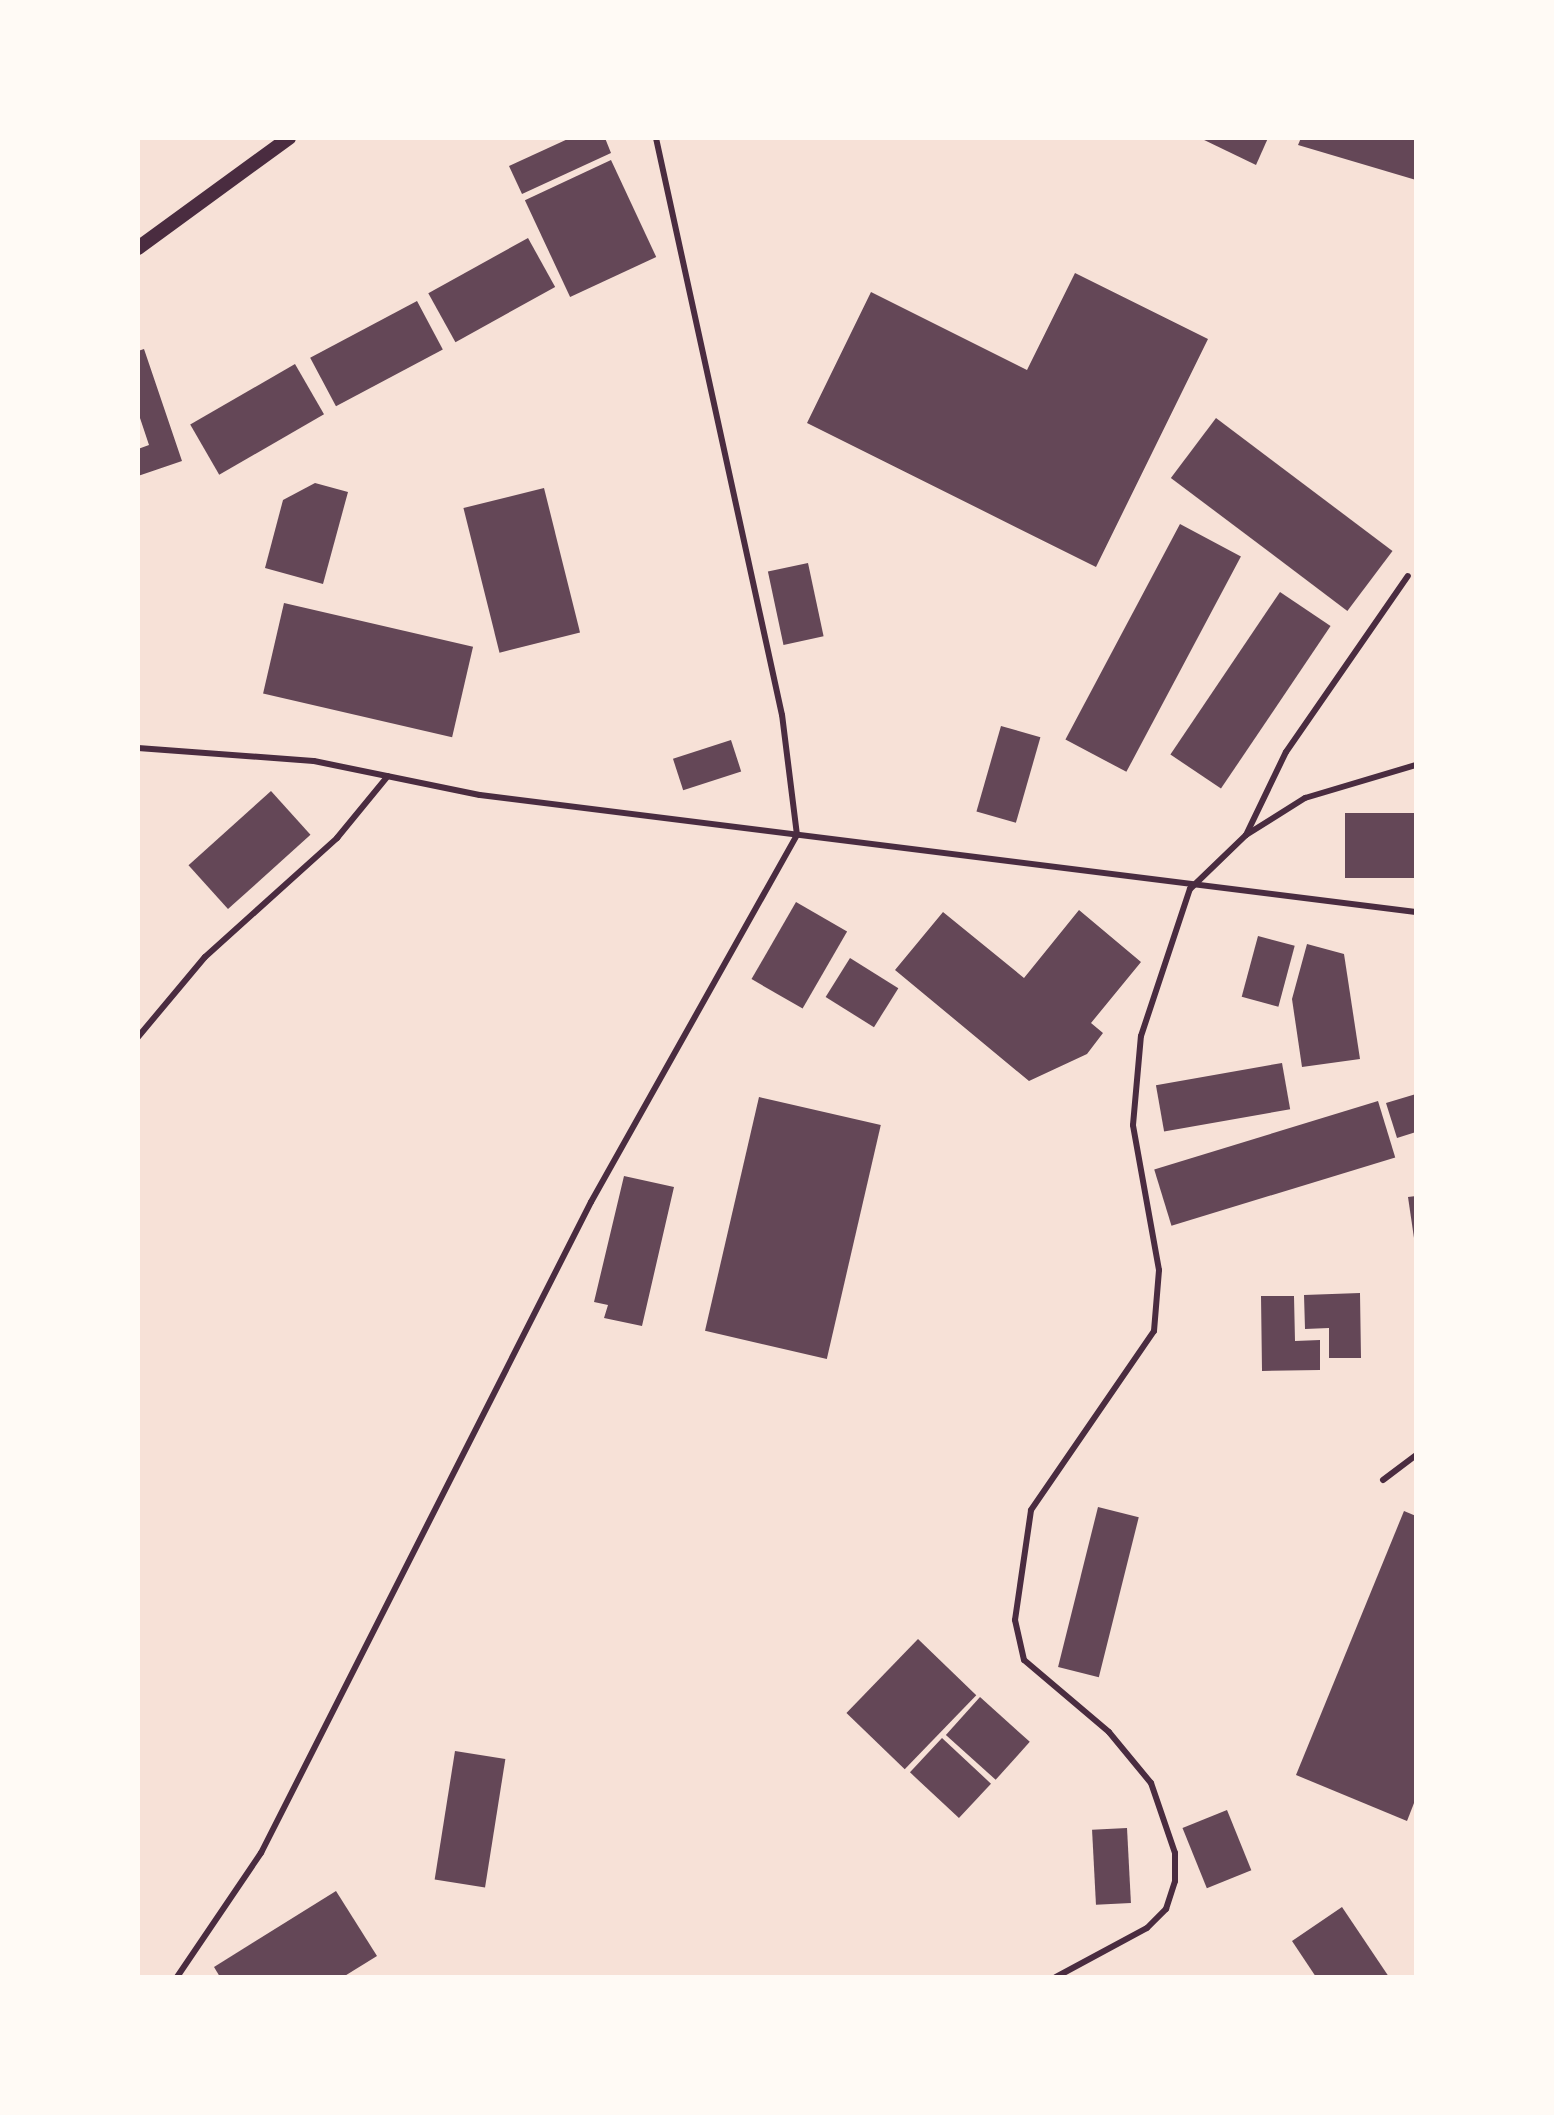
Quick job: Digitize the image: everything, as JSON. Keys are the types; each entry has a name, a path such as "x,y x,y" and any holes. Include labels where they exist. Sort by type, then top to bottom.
{"street":[{"path":"138,248 289,138"}],"lane":[{"path":"177,1977 261,1853 591,1202 797,835 782,715 656,138"},
{"path":"1246,835 1286,752 1408,576"},
{"path":"138,748 314,761 388,776 797,835 1190,889 1415,913"},
{"path":"1056,1977 1147,1928 1166,1909 1175,1881 1175,1853 1151,1783 1109,1732 1024,1660 1015,1620 1031,1510 1154,1331 1159,1270 1137,1165 1135,1078 1141,1036 1190,889 1246,835 1305,798 1416,765"},
{"path":"138,1037 205,957 337,838 388,776"},
{"path":"1383,1480 1416,1455"}],"building":[{"path":"570,138 605,138 611,153 522,194 509,166"},
{"path":"1200,138 1268,138 1256,165"},
{"path":"1301,138 1416,138 1416,180 1298,145"},
{"path":"611,160 656,257 570,297 525,200"},
{"path":"528,238 555,287 455,342 428,293"},
{"path":"1075,273 1208,339 1096,567 807,423 871,292 1027,370"},
{"path":"417,301 443,350 336,406 310,358"},
{"path":"144,349 182,461 138,476 138,449 149,445 138,412 138,351"},
{"path":"295,364 324,414 219,475 190,424"},
{"path":"1216,418 1392,551 1347,611 1171,478"},
{"path":"315,483 348,492 323,584 265,568 283,500"},
{"path":"544,488 580,633 500,653 463,508"},
{"path":"1180,524 1241,556 1126,772 1065,739"},
{"path":"808,563 824,636 783,645 768,572"},
{"path":"1280,592 1331,626 1221,789 1170,754"},
{"path":"284,603 473,647 452,737 263,694"},
{"path":"1001,726 1040,737 1016,823 976,812"},
{"path":"731,740 741,771 683,790 673,759"},
{"path":"271,791 310,835 228,909 189,865"},
{"path":"1345,813 1416,813 1416,878 1345,878"},
{"path":"796,902 847,932 803,1009 752,979"},
{"path":"1079,910 1141,962 1091,1023 1103,1033 1087,1054 1029,1081 895,970 943,912 1024,978"},
{"path":"1258,936 1295,946 1278,1007 1242,997"},
{"path":"1307,944 1344,954 1360,1059 1302,1067 1292,999"},
{"path":"850,958 898,988 874,1027 826,997"},
{"path":"1282,1063 1290,1109 1164,1132 1156,1085"},
{"path":"1416,1094 1416,1132 1397,1138 1386,1103"},
{"path":"759,1097 881,1125 827,1359 705,1331"},
{"path":"1378,1101 1395,1157 1171,1226 1154,1169"},
{"path":"624,1176 674,1187 642,1326 604,1318 608,1305 594,1302"},
{"path":"1416,1196 1416,1238 1414,1238 1408,1197"},
{"path":"1360,1293 1361,1358 1329,1358 1329,1328 1305,1329 1304,1295"},
{"path":"1261,1296 1294,1296 1295,1341 1320,1340 1320,1370 1262,1371"},
{"path":"1098,1507 1139,1517 1099,1677 1058,1667"},
{"path":"1404,1511 1416,1516 1416,1798 1407,1821 1296,1775"},
{"path":"918,1639 976,1695 905,1769 846,1713"},
{"path":"980,1697 1030,1742 996,1780 946,1735"},
{"path":"942,1738 991,1784 959,1818 910,1772"},
{"path":"455,1751 505,1759 485,1887 435,1879"},
{"path":"1227,1810 1251,1870 1207,1888 1182,1828"},
{"path":"1127,1828 1131,1903 1096,1905 1092,1830"},
{"path":"336,1891 377,1956 343,1977 220,1977 214,1967"},
{"path":"1342,1907 1389,1977 1316,1977 1292,1941"}]}
